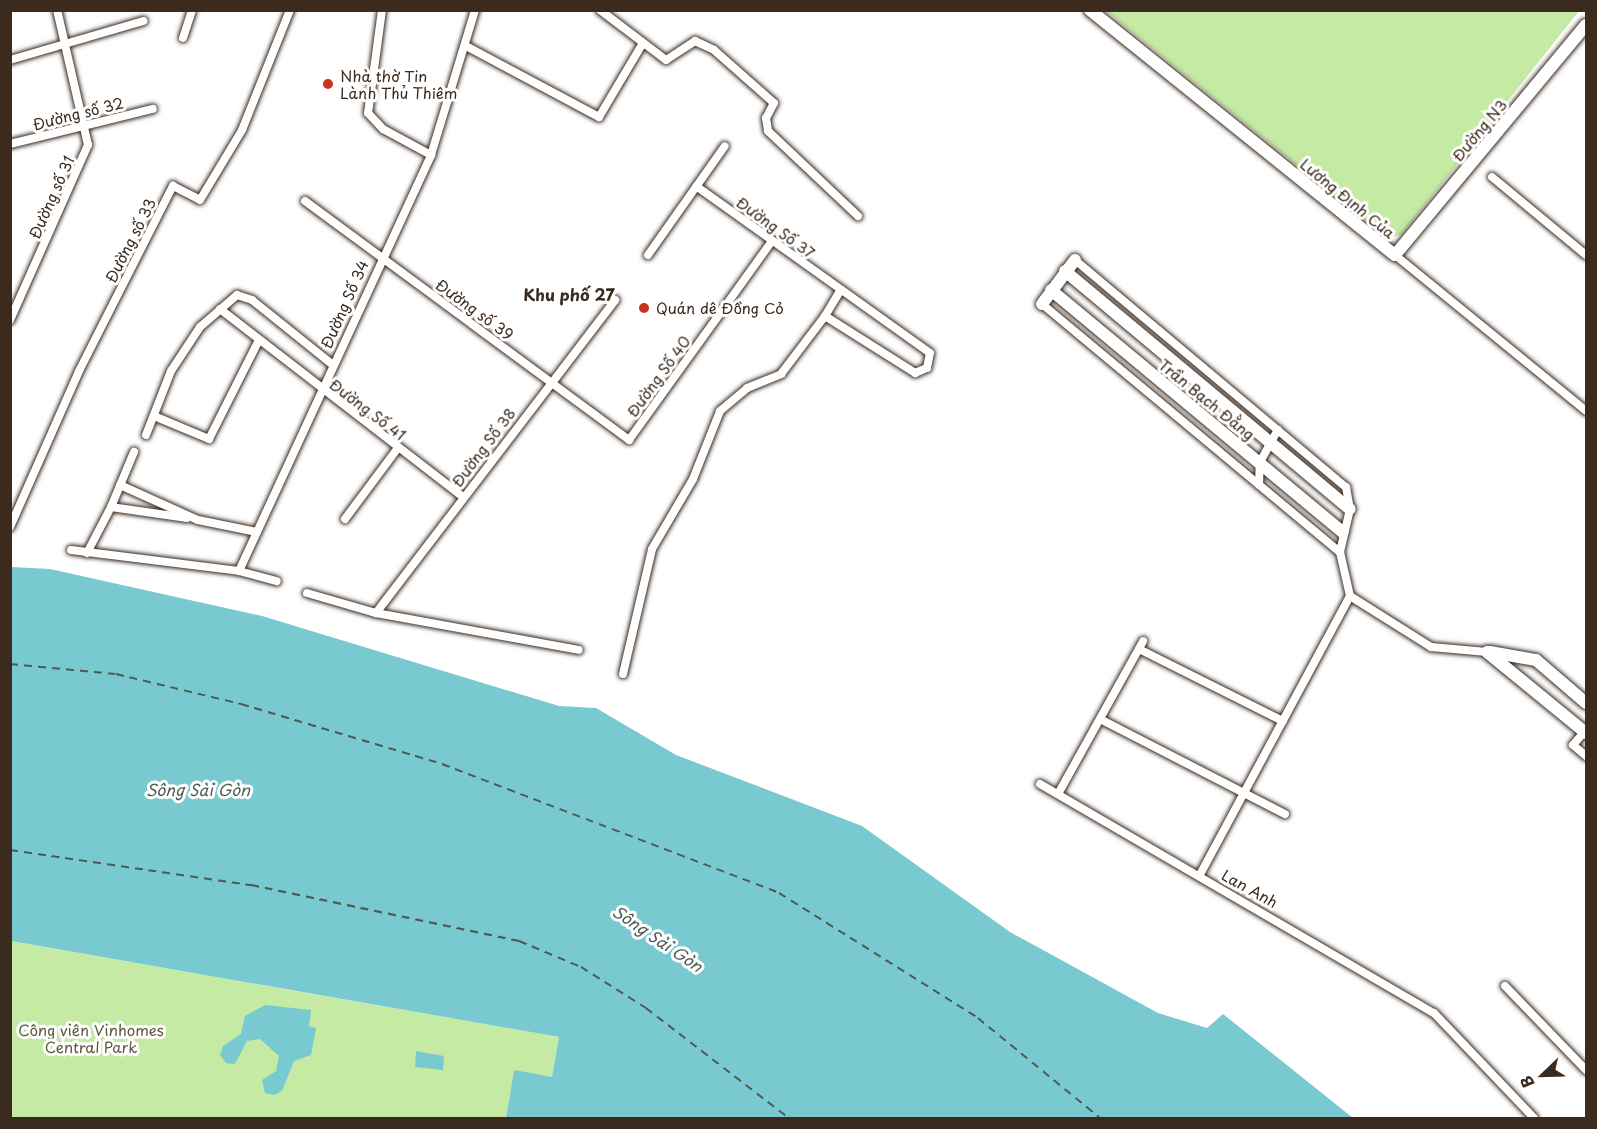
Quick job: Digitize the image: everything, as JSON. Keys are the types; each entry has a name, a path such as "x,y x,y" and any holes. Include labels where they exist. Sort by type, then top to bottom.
{"street":[{"name":"Đường số 31","path":"10,320 88,145 57,10"},
{"path":"183,38 192,10"},
{"name":"Đường số 33","path":"10,526 79,371 173,186 200,200 242,130 290,10"},
{"path":"382,10 368,113 383,129 431,155"},
{"name":"Đường Số 34","path":"239,571 380,256 431,155 466,46 475,10"},
{"path":"600,10 666,60 695,41 714,50 774,103 766,118 768,130 858,216"},
{"name":"Lương Định Của","path":"1090,10 1587,411"},
{"path":"10,60 143,21"},
{"name":"Đường N3","path":"1395,255 1587,25"},
{"path":"466,46 599,117 644,43"},
{"name":"Đường số 32","path":"10,144 153,109"},
{"path":"648,255 724,146"},
{"path":"1492,177 1587,255"},
{"name":"Đường Số 37","path":"696,186 930,353 927,368 915,373 825,316"},
{"name":"Đường số 39","path":"305,201 629,440"},
{"name":"Đường Số 40","path":"629,440 772,241"},
{"path":"1340,552 1042,304 1075,260 1346,487 1350,509 1340,552 1350,596 1431,647 1487,652 1536,660 1587,703"},
{"name":"Trần Bạch Đằng","path":"1065,271 1350,509"},
{"path":"622,674 652,549 693,478 714,420 747,388 781,374 825,316 841,290"},
{"name":"Trần Bạch Đằng","path":"1052,290 1343,532"},
{"path":"146,435 171,371 220,309 237,295 252,300 332,364"},
{"name":"Đường Số 38","path":"376,613 549,381 615,300"},
{"name":"Đường Số 41","path":"220,309 321,390 463,497"},
{"path":"154,416 209,439 259,340"},
{"path":"1259,485 1260,462 1269,440 1278,430"},
{"path":"345,519 398,448"},
{"path":"87,553 111,507 134,452"},
{"path":"120,485 198,520"},
{"path":"111,507 198,520 257,532"},
{"path":"71,550 239,571 277,581"},
{"path":"307,593 376,613 579,650"},
{"name":"Lan Anh","path":"1350,596 1200,875 1434,1013 1534,1119"},
{"path":"1058,794 1141,645 1283,721"},
{"path":"1487,652 1586,732 1574,745 1587,756"},
{"path":"1100,719 1285,814"},
{"path":"1040,784 1200,875"},
{"path":"1504,986 1587,1070"}],"green space":[{"path":"1106,11 1579,11 1401,235 1387,238"},
{"name":"Công viên Vinhomes Central Park","path":"10,941 559,1037 552,1077 514,1071 506,1118 11,1118"}],"water":[{"name":"Sông Sài Gòn","path":"11,567 50,569 262,616 559,706 596,708 676,755 862,826 1010,932 1158,1013 1207,1028 1223,1014 1353,1118 506,1118 514,1070 552,1077 559,1037 11,941"},
{"path":"265,1005 311,1010 309,1026 316,1028 311,1055 294,1061 282,1091 274,1095 265,1093 262,1080 276,1071 279,1056 260,1039 247,1041 235,1064 226,1063 220,1055 223,1046 241,1034 245,1016"},
{"path":"416,1051 444,1056 443,1070 415,1067"}],"ferry route":[{"path":"10,664 116,674 241,704 442,764 779,893 978,1018 1100,1118"},
{"path":"10,850 251,885 519,941 581,967 646,1008 789,1118"}],"place":[{"name":"Nhà thờ Tin Lành Thủ Thiêm","path":"328,84"},
{"name":"Quán dê Đồng Cỏ","path":"644,308"}],"district":[{"name":"Khu phố 27","path":"569,294"}]}
